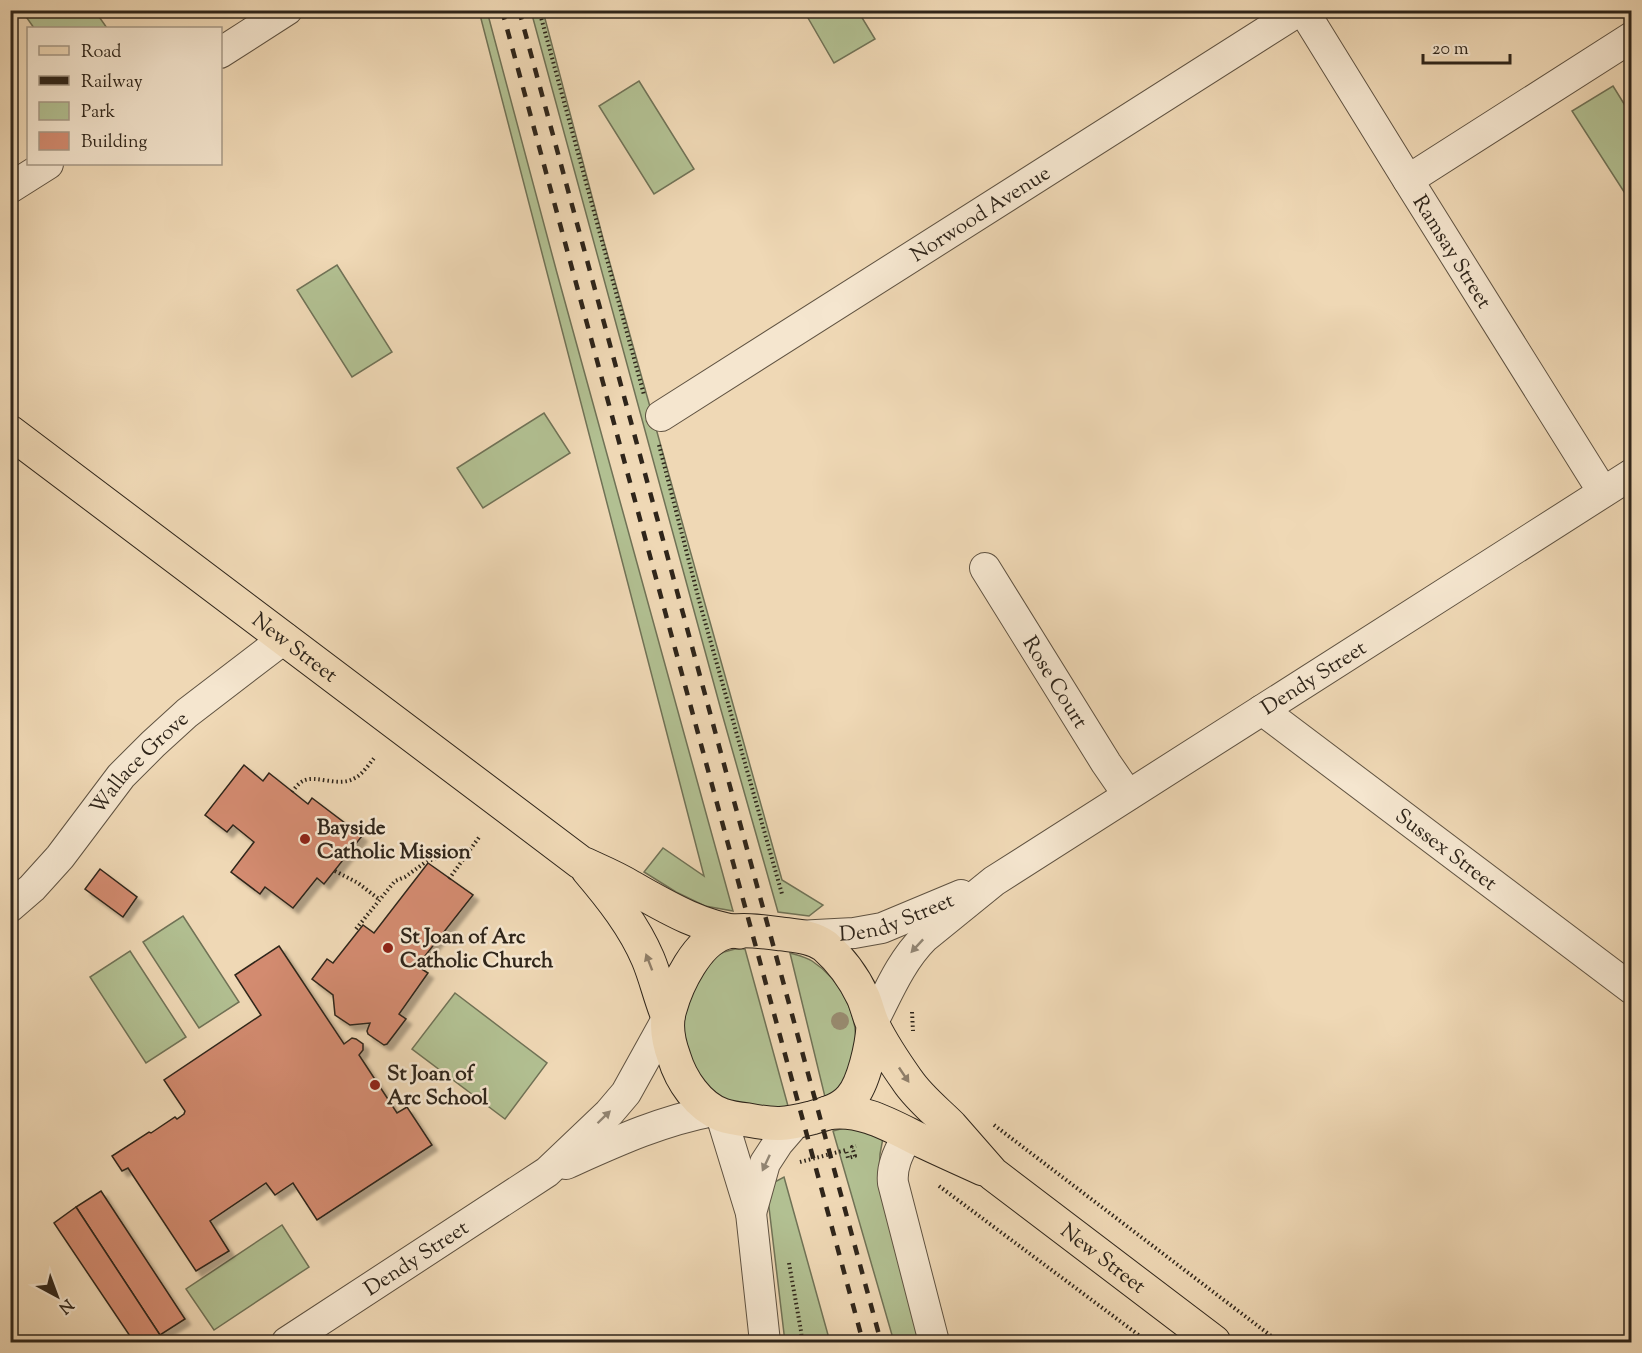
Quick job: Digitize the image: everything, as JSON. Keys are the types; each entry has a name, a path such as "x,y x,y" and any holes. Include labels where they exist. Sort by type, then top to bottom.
{"main road":[{"name":"New Street","path":"10,432 580,862 602,886 633,929 651,966 667,1018"},
{"name":"New Street","path":"580,862 629,885 678,913 712,926 739,932"},
{"path":"739,932 769,932 819,942 842,964 863,997 873,1025 864,1070 857,1089 843,1105 812,1117 785,1124 772,1124 717,1113 696,1096 682,1077 672,1052 667,1027 667,1018 672,1003 686,972 702,949 722,934 739,932"},
{"name":"New Street","path":"873,1025 908,1082 993,1174 1214,1342"},
{"path":"908,1134 928,1104"},
{"name":"New Street","path":"812,1117 845,1111 863,1115 886,1123 993,1174"}],"street":[{"path":"222,52 287,10"},
{"name":"Norwood Avenue","path":"655,421 1301,10"},
{"name":"Ramsay Street","path":"1301,10 1603,492"},
{"path":"1408,180 1632,37"},
{"path":"10,188 46,165"},
{"name":"Dendy Street","path":"873,1025 892,983 904,962 919,943 994,881 1632,474"},
{"name":"Rose Court","path":"985,568 1128,795"},
{"name":"Wallace Grove","path":"10,907 33,888 60,857 121,776 153,744 187,713 285,638"},
{"name":"Sussex Street","path":"1262,711 1632,989"},
{"name":"Dendy Street","path":"795,936 854,933 882,928 994,881"},
{"name":"Dendy Street","path":"547,1172 609,1113 626,1093 667,1018"},
{"path":"717,1113 751,1213 765,1342"},
{"name":"Dendy Street","path":"287,1342 547,1172 651,1127 681,1118 717,1113"},
{"path":"751,1213 765,1163 778,1143 812,1117"},
{"path":"908,1134 892,1171 893,1183 934,1342"}],"path":[{"path":"539,10 655,421 700,604 782,894"},
{"path":"292,792 303,781 310,779 346,782 356,778 375,757"},
{"path":"449,879 480,836"},
{"path":"356,929 395,881 405,877 427,861 470,851"},
{"path":"335,871 358,883 380,900"},
{"path":"892,983 902,997 913,999 913,1031"},
{"path":"987,1120 1280,1342"}],"green space":[{"path":"22,11 95,11 106,27 33,27"},
{"path":"479,11 487,11 733,911 705,906 676,892 644,872 663,848 704,876"},
{"path":"531,11 543,11 604,242 782,880 823,905 809,916 778,912"},
{"path":"804,11 858,11 875,39 834,63"},
{"path":"639,81 694,169 654,194 599,106"},
{"path":"1613,86 1631,115 1632,196 1628,198 1572,111"},
{"path":"337,265 392,352 352,377 297,290"},
{"path":"544,413 570,453 483,508 457,468"},
{"path":"183,916 239,1002 199,1028 143,942"},
{"path":"735,949 745,949 788,1106 780,1108 744,1106 724,1099 706,1085 695,1072 680,1034 686,998 710,959"},
{"path":"130,951 186,1037 146,1063 90,977"},
{"path":"790,953 812,961 831,978 846,999 854,1024 856,1037 853,1060 841,1089 825,1097"},
{"path":"455,993 547,1063 505,1119 412,1049"},
{"path":"844,1128 858,1129 883,1138 879,1178 920,1342 894,1342 833,1131"},
{"path":"784,1177 830,1342 785,1342 768,1199 769,1185"},
{"path":"282,1225 309,1267 214,1330 186,1289"}],"building":[{"name":"Bayside Catholic Mission","path":"244,765 263,781 269,773 308,804 312,798 362,836 324,884 317,878 293,908 265,887 260,894 231,872 254,842 233,825 227,832 205,815"},
{"name":"St Joan of Arc Catholic Church","path":"428,863 473,895 417,966 428,973 399,1014 406,1019 384,1045 368,1034 370,1023 350,1025 335,1015 333,995 312,979 327,959 333,963 363,925 374,933"},
{"path":"100,869 137,897 123,917 85,889"},
{"path":"279,946 344,1044 352,1038 363,1044 363,1050 359,1055 397,1113 407,1107 432,1145 317,1220 293,1183 275,1195 266,1183 210,1221 229,1251 196,1271 128,1168 122,1171 112,1156 149,1132 151,1133 175,1117 177,1119 184,1114 185,1111 164,1080 261,1015 235,975"},
{"path":"101,1191 185,1319 160,1335 76,1207"},
{"path":"76,1207 160,1335 150,1342 134,1342 54,1223"}],"railway":[{"path":"502,10 863,1342"},
{"path":"519,10 881,1342"}],"place":[{"name":"Bayside Catholic Mission","path":"305,839"},
{"name":"St Joan of Arc Catholic Church","path":"388,948"},
{"name":"St Joan of Arc School","path":"375,1085"}]}
